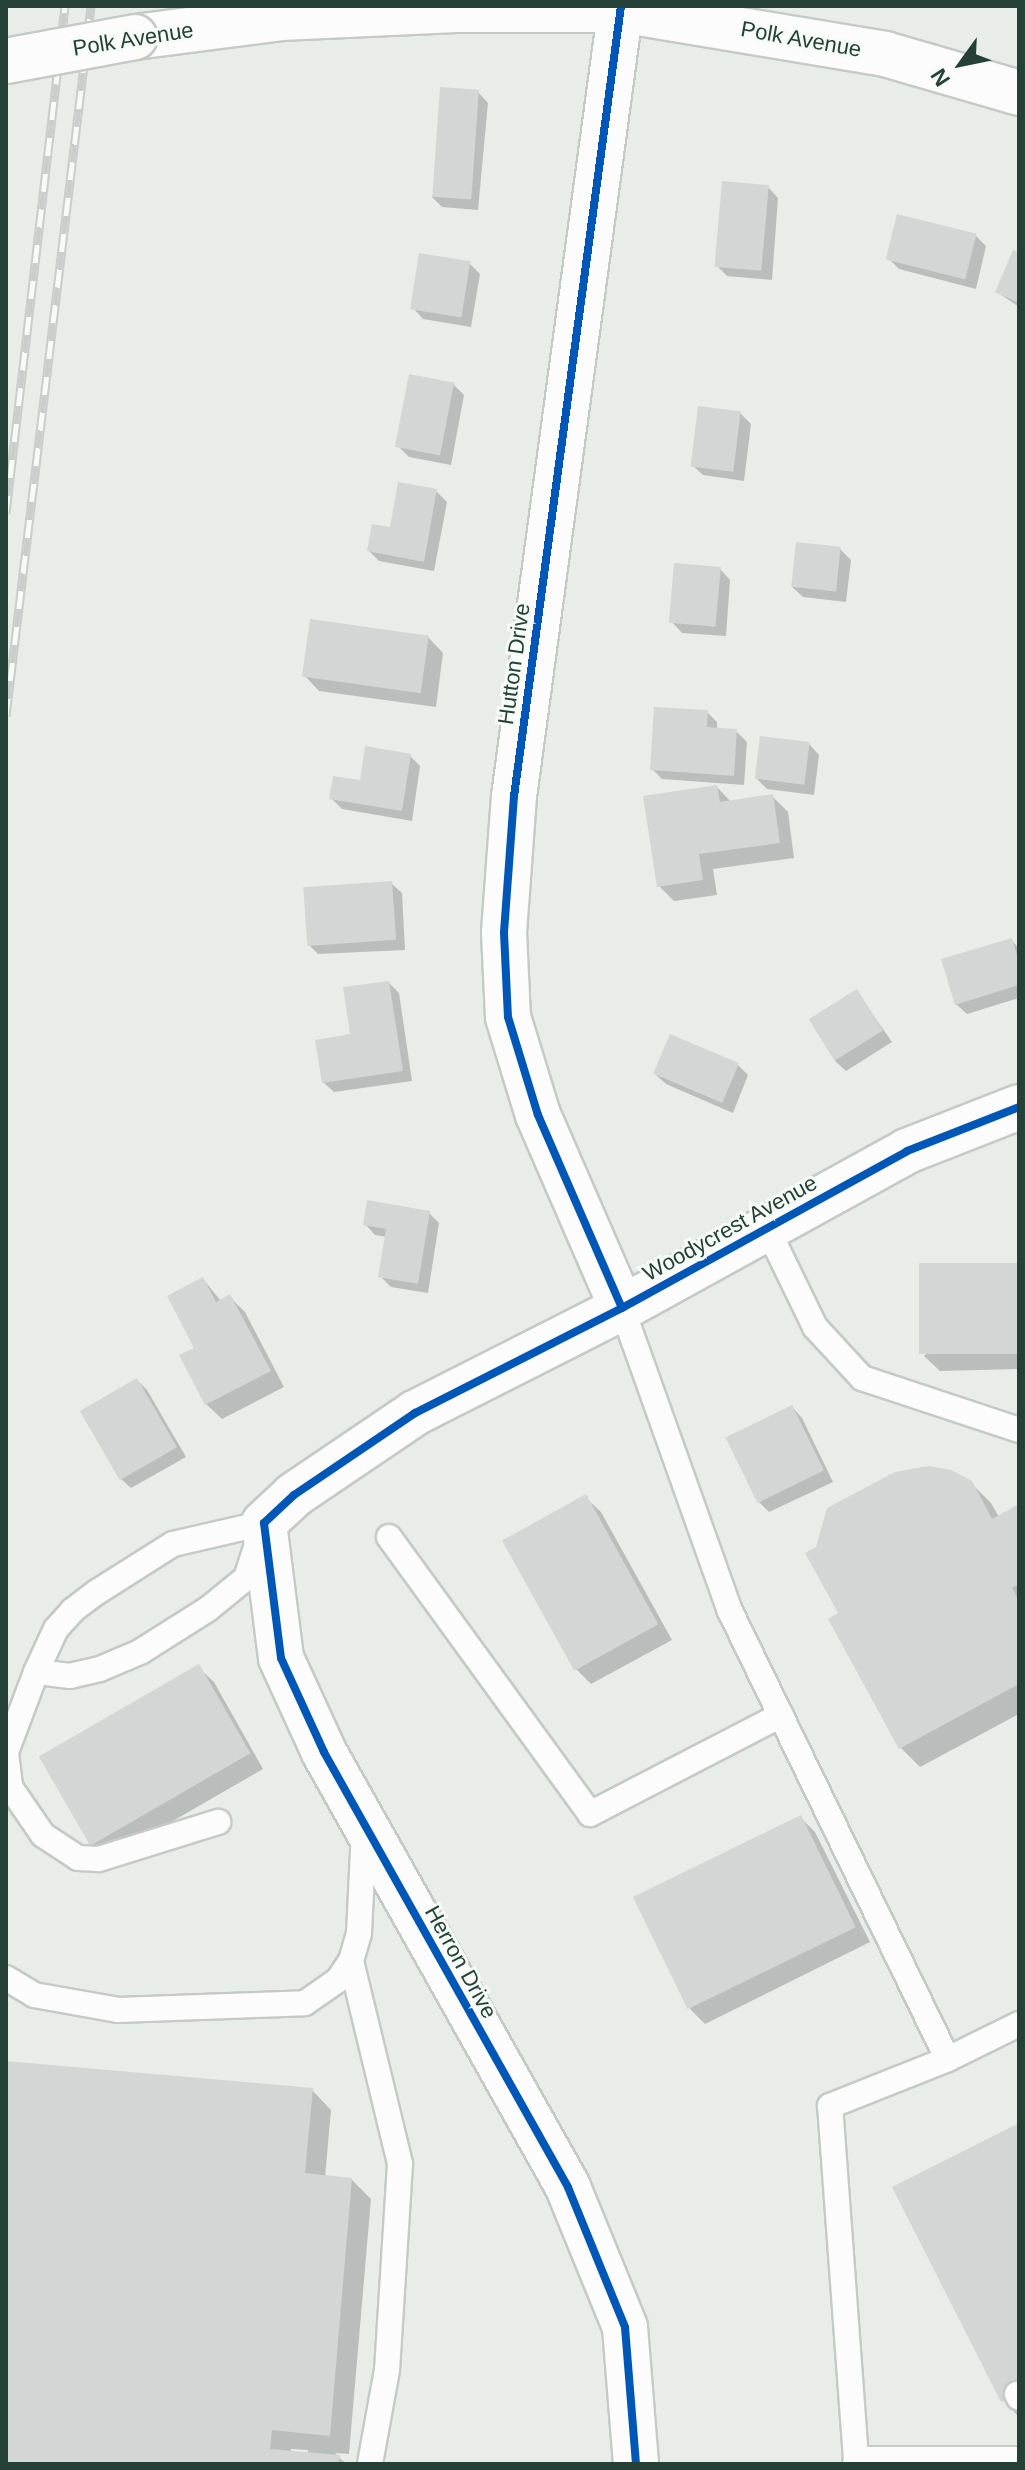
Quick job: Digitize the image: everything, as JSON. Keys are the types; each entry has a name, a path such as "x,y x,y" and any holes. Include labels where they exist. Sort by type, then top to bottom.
{"street":[{"name":"Polk Avenue","path":"6,61 135,37 281,18 456,10 620,8 885,54 1019,93"},
{"name":"Hutton Drive","path":"620,8 514,796 504,933 508,1017 538,1115 622,1308"},
{"name":"Woodycrest Avenue","path":"264,1523 294,1495 415,1413 622,1308 907,1151 1019,1107"},
{"name":"Herron Drive","path":"264,1523 281,1658 324,1752 422,1933 568,2187 625,2327 636,2464"}],"lane":[{"path":"767,1228 815,1327 862,1378 1019,1430"},
{"path":"622,1308 730,1611 948,2059"},
{"path":"218,1822 99,1859 78,1858 43,1835 8,1791 6,1752 56,1629 97,1592 173,1544 264,1523"},
{"path":"36,1672 70,1676 100,1669 140,1652 208,1609 246,1578 264,1523"},
{"path":"389,1537 590,1814 781,1715"},
{"path":"6,1978 34,1995 118,2010 305,2003 338,1980 351,1961 359,1933 364,1822"},
{"path":"351,1961 400,2164 387,2370 370,2464"},
{"path":"1019,2024 948,2059 830,2106 855,2461 1019,2459"}],"building":[{"path":"440,87 479,90 471,199 432,197"},
{"path":"722,181 769,185 761,271 715,267"},
{"path":"897,214 977,234 965,279 886,260"},
{"path":"1013,250 1019,253 1019,303 995,292"},
{"path":"419,253 470,261 461,317 410,309"},
{"path":"409,374 454,383 440,455 395,447"},
{"path":"698,406 741,411 733,472 691,467"},
{"path":"398,482 437,489 424,562 367,551 372,524 390,527"},
{"path":"796,542 841,547 836,591 791,587"},
{"path":"674,563 721,567 716,627 669,623"},
{"path":"310,619 429,636 421,693 302,676"},
{"path":"654,707 708,710 707,727 737,729 734,776 650,770"},
{"path":"760,736 810,742 804,785 755,779"},
{"path":"365,746 411,754 402,811 329,799 333,776 360,780"},
{"path":"717,785 720,802 773,794 780,843 699,854 703,880 657,887 643,796"},
{"path":"392,881 396,940 307,946 303,887"},
{"path":"1012,938 1019,962 1019,985 955,1005 941,959"},
{"path":"389,981 403,1071 322,1083 315,1040 350,1034 343,987"},
{"path":"857,989 883,1031 835,1061 809,1019"},
{"path":"670,1034 739,1063 722,1103 653,1074"},
{"path":"367,1200 430,1211 418,1284 378,1277 386,1229 363,1225"},
{"path":"919,1263 1019,1263 1019,1354 919,1354"},
{"path":"203,1277 216,1302 230,1294 271,1371 205,1405 179,1355 194,1348 167,1296"},
{"path":"137,1378 177,1447 120,1480 80,1411"},
{"path":"792,1405 824,1471 757,1503 725,1437"},
{"path":"929,1466 951,1470 972,1481 992,1519 1019,1504 1019,1584 1012,1588 1019,1601 1019,1684 899,1749 828,1619 838,1613 805,1553 816,1547 827,1508 895,1472"},
{"path":"586,1494 658,1624 574,1671 502,1541"},
{"path":"199,1664 250,1753 90,1846 39,1756"},
{"path":"801,1815 856,1927 688,2009 633,1897"},
{"path":"6,2061 313,2088 305,2173 352,2178 330,2436 272,2430 270,2449 340,2455 339,2464 6,2464"},
{"path":"1019,2123 1019,2393 1001,2402 892,2187"}],"railway":[{"path":"6,513 65,6"},
{"path":"6,716 91,6"}],"cycle path":[{"path":"621,6 514,796 504,933 508,1017 538,1115 622,1308"},
{"path":"636,2464 625,2327 568,2187 324,1752 281,1658 264,1523 294,1495 415,1413 622,1308 907,1151 1019,1107"}]}
